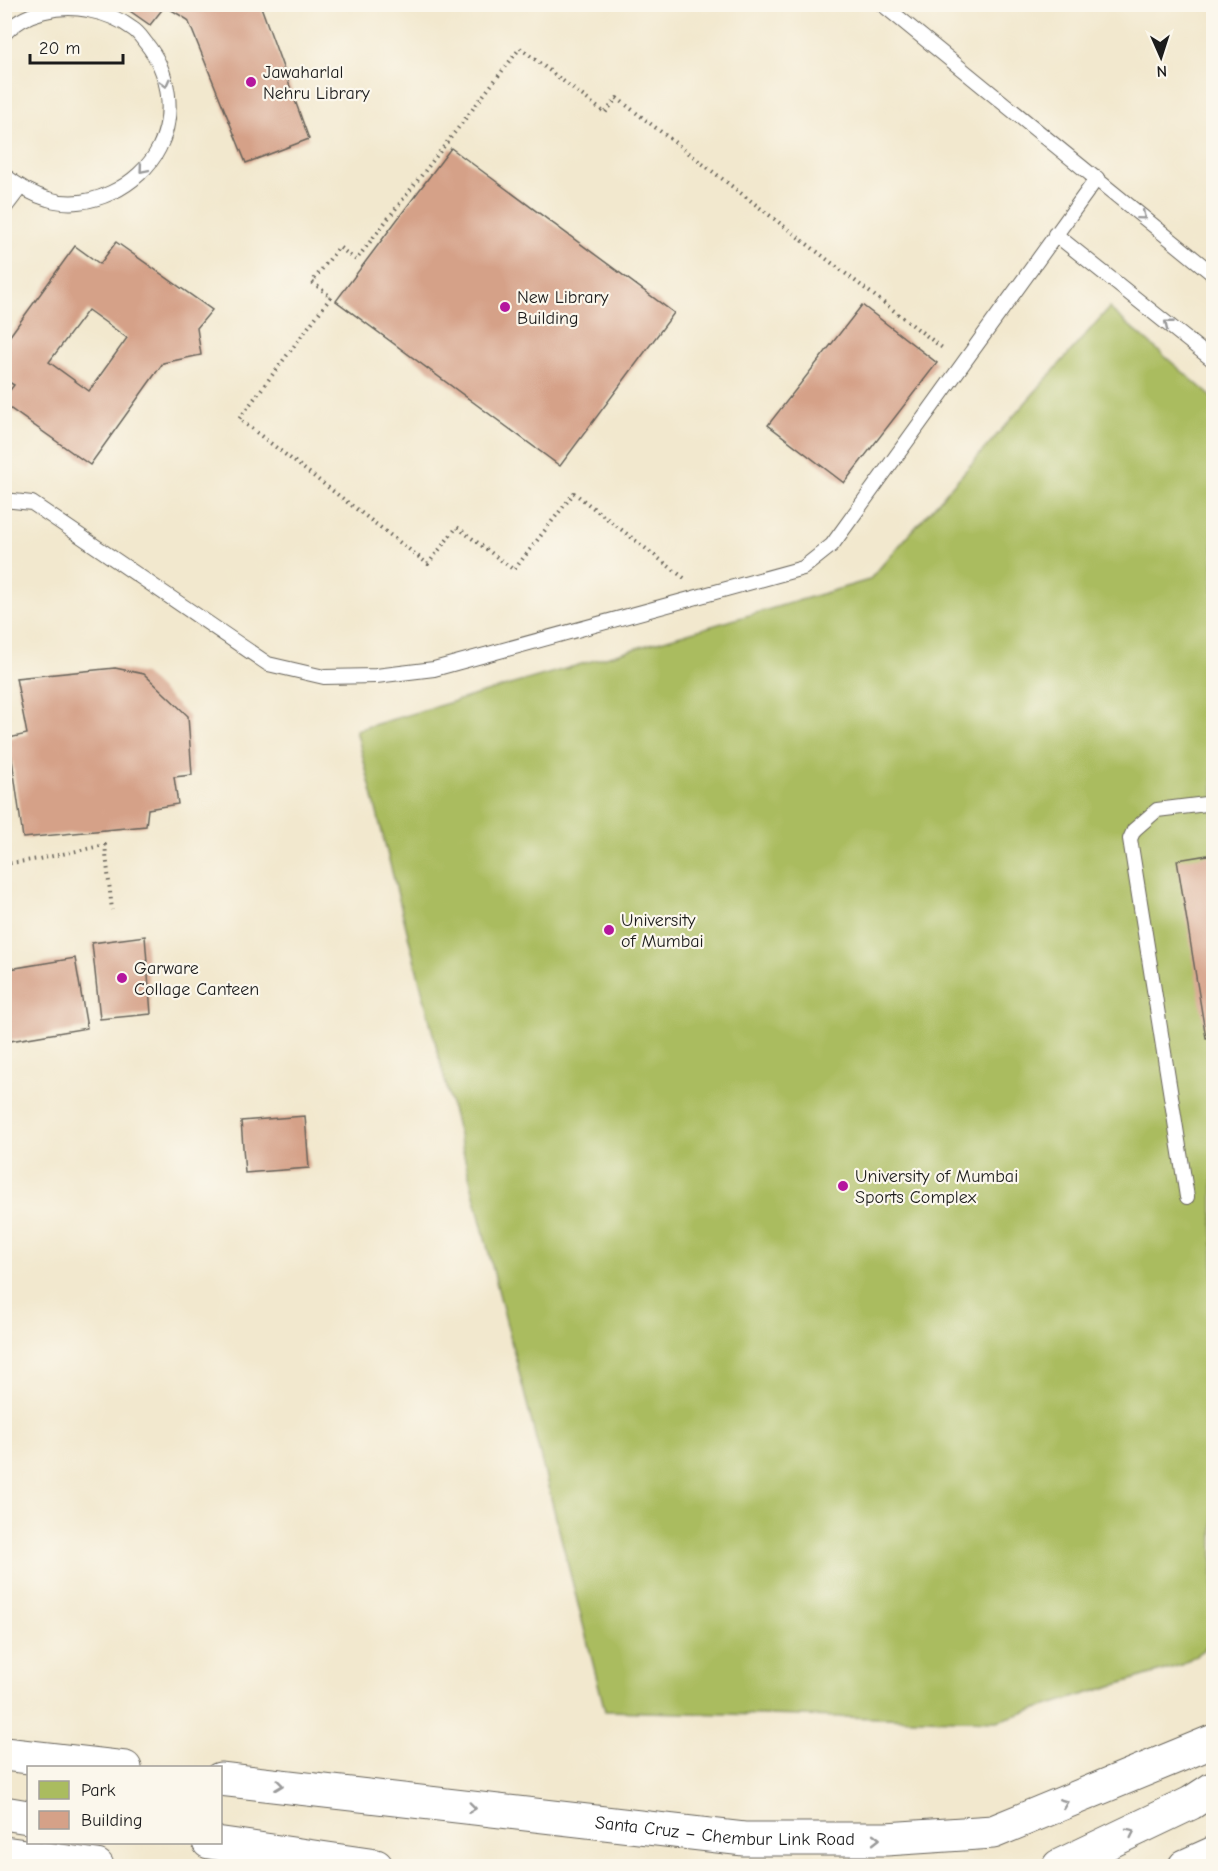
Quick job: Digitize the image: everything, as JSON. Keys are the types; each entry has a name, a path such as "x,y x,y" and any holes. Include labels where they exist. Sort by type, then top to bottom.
{"highway":[{"name":"Santa Cruz – Chembur Link Road","path":"222,1779 744,1839 886,1839 993,1832 1214,1741"},
{"path":"4,1754 115,1766"},
{"path":"1059,1866 1191,1803 1214,1788"},
{"path":"4,1813 27,1816"},
{"path":"222,1844 376,1866"},
{"path":"4,1853 98,1866"},
{"path":"1185,1866 1214,1853"}],"lane":[{"path":"882,4 1214,275"},
{"path":"4,34 12,27 41,12 74,7 106,13 134,29 156,55 168,85 169,118 159,149 139,175 111,194 81,202 50,200 20,188 4,175"},
{"path":"4,500 32,503 268,664 324,677 376,676 434,669 803,568 832,544 1096,178"},
{"path":"4,209 20,188"},
{"path":"1055,234 1214,361"},
{"path":"1187,1197 1130,839 1134,830 1157,810 1214,803"}],"path":[{"path":"706,595 574,493 514,570 457,526 428,564 239,419 331,297 312,282 339,247 356,260 520,48 605,113 617,98 962,363"},
{"path":"4,864 105,845 112,910"}],"green space":[{"name":"University of Mumbai Sports Complex","path":"1109,308 1213,398 1213,1643 1181,1665 997,1721 605,1711 356,730 869,580"}],"building":[{"name":"Jawaharlal Nehru Library","path":"120,4 260,4 309,139 246,163 188,20 165,6 150,25"},
{"name":"New Library Building","path":"451,148 674,313 560,466 336,301"},
{"path":"116,242 212,310 197,328 201,355 163,363 90,465 4,404 4,398 14,385 4,379 4,344 75,246 100,264","holes":["88,310 127,338 89,391 49,362"]},
{"path":"862,305 937,363 844,483 768,425"},
{"path":"115,668 144,674 188,716 192,775 174,777 178,804 148,809 146,826 23,838 9,738 27,734 16,678"},
{"path":"1214,854 1214,1037 1206,1038 1177,860"},
{"name":"Garware Collage Canteen","path":"145,936 151,1014 100,1019 92,943"},
{"path":"75,958 87,1028 4,1042 4,970"},
{"path":"305,1116 309,1168 245,1173 241,1121"}],"place":[{"name":"Jawaharlal Nehru Library","path":"251,82"},
{"name":"New Library Building","path":"505,307"},
{"name":"University of Mumbai","path":"609,930"},
{"name":"Garware Collage Canteen","path":"122,978"},
{"name":"University of Mumbai Sports Complex","path":"843,1186"}]}
